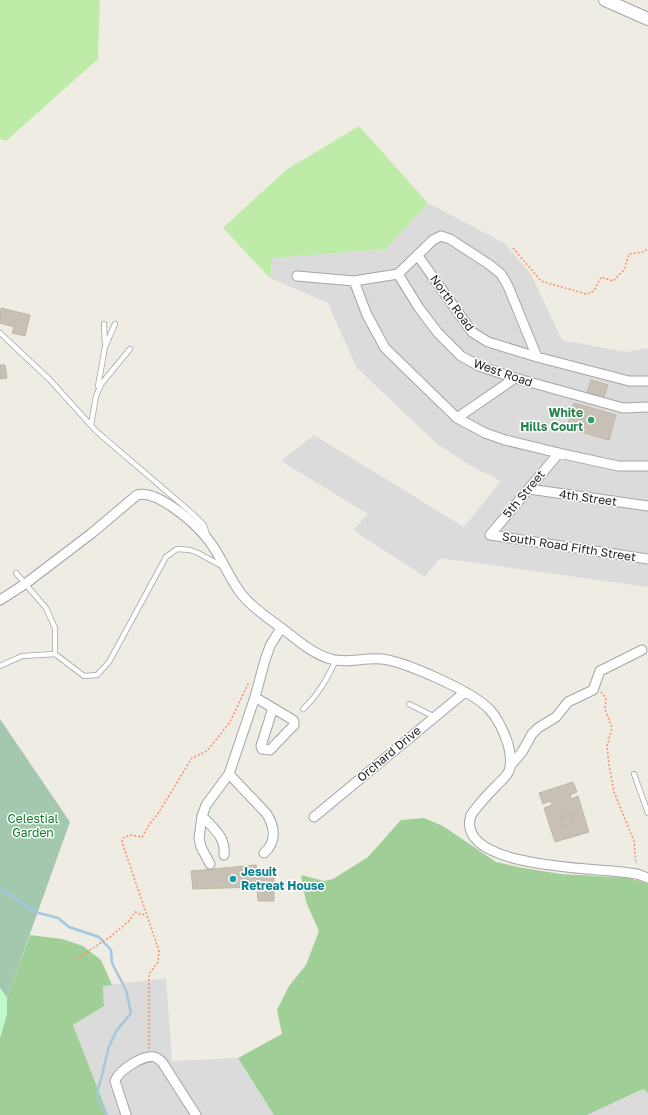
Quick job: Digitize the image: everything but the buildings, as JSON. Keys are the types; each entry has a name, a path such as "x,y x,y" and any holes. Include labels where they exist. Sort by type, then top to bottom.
{"street":[{"path":"605,0 648,19"},
{"path":"297,276 354,281 398,274 433,240 441,236 450,239 501,274 508,286 538,357"},
{"name":"North Road","path":"418,256 472,332 488,342 629,381 648,381"},
{"name":"West Road","path":"398,274 419,308 438,333 461,356 479,366 514,378 623,408 648,407"},
{"path":"354,281 366,315 385,348 457,418 485,433 505,440 618,466 648,466"},
{"path":"457,418 514,378"},
{"name":"5th Street","path":"490,535 559,453"},
{"name":"4th Street","path":"529,489 648,506"},
{"path":"0,600 25,584 92,534 136,495 149,494 163,501 187,518 207,537 243,596 262,614 322,657 343,661 381,659 399,663 417,669 465,692 489,709 499,722 505,734 510,766"},
{"name":"South Road Fifth Street","path":"490,535 648,559"},
{"path":"210,864 201,847 199,838 202,816 206,805 229,774 255,697 270,646 281,628"},
{"path":"642,650 600,671 593,690 568,702 556,717 538,728 532,734 522,752 510,766 506,776 496,785 472,815 470,827 474,838 480,843 500,854 529,863 637,874 648,878"},
{"name":"Orchard Drive","path":"314,817 465,692"},
{"path":"255,697 293,720 294,724 270,750 267,750 261,746 273,708"},
{"path":"229,774 266,812 271,820 274,832 273,839 269,849 264,853"},
{"path":"202,816 223,841 225,847 224,855"},
{"path":"126,1115 115,1081 116,1076 132,1064 150,1056 157,1058 162,1062 196,1115"}],"lane":[{"path":"91,425 102,366 104,324"},
{"path":"104,347 115,324"},
{"path":"0,334 50,380 91,425 193,514 204,525 207,532 207,537"},
{"path":"96,396 102,383 130,350"},
{"path":"0,666 22,656 55,654 84,676 96,675 109,662 166,557 177,549 190,550 225,568"},
{"path":"16,573 46,608 55,628 55,654"},
{"path":"303,710 314,700 336,660"},
{"path":"408,704 435,716"},
{"path":"634,774 648,813"}],"path":[{"path":"513,248 541,281 586,294 594,291 601,276 613,281 624,270 629,254 643,252 648,249"},
{"path":"150,1056 149,974 158,962 159,951 122,842 123,838 130,836 142,837 192,758 208,751 230,722 250,680"},
{"path":"596,684 606,698 605,709 612,728 607,746 609,765 614,792 634,841 637,874"},
{"path":"76,959 110,937 129,921 135,912 142,915 146,913"}],"shaded area":[{"path":"428,203 504,243 531,274 562,340 626,352 648,348 648,587 440,558 425,577 353,530 368,514 281,461 314,435 464,527 501,481 471,466 436,443 356,367 328,303 270,278 272,258 386,249"},
{"path":"166,978 172,1061 238,1058 274,1115 108,1115 73,1025 104,1006 103,986"},
{"path":"643,1089 648,1093 648,1115 587,1115"}],"green space":[{"path":"0,0 100,0 98,59 6,141 0,139"},
{"path":"359,126 428,203 386,249 272,258 270,278 223,228 286,170"},
{"name":"Celestial Garden","path":"0,719 70,822 7,998 0,988"},
{"path":"424,818 443,826 496,862 561,874 629,878 648,884 648,1093 643,1089 587,1115 274,1115 238,1058 282,1034 277,1010 289,986 306,965 319,931 306,902 301,875 324,881 333,879 368,857 401,820"},
{"path":"30,935 62,939 83,946 101,960 112,985 103,986 104,1006 73,1025 108,1115 0,1115 0,1038 7,1013 7,998"},
{"path":"0,988 7,998 7,1013 0,1038"}],"waterway":[{"path":"0,888 35,912 58,918 69,927 99,937 111,950 112,963 126,990 131,1013 117,1030 109,1046 96,1096 107,1115"}],"place":[{"name":"White Hills Court","path":"591,420"},
{"name":"Jesuit Retreat House","path":"233,879"}]}
